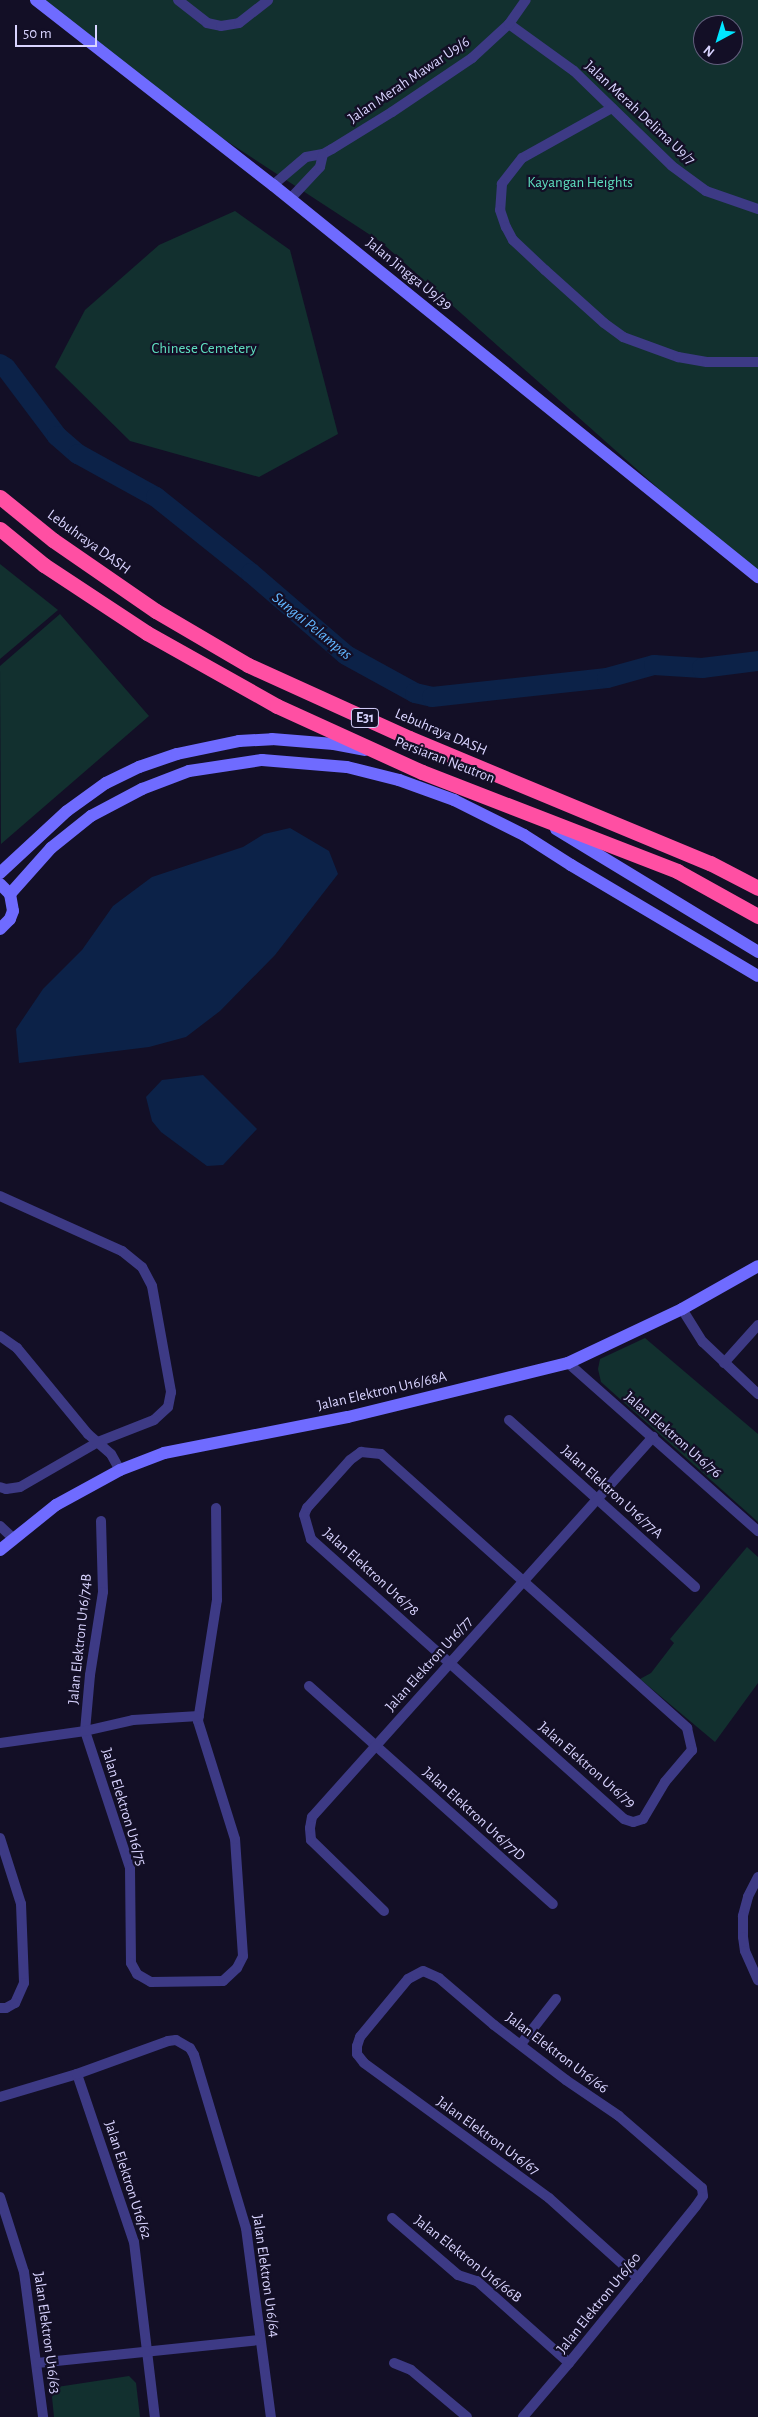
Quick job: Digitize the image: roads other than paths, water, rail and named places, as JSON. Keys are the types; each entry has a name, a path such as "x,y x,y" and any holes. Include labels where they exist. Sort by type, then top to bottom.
{"highway":[{"name":"Lebuhraya DASH","path":"0,497 53,540 156,611 248,665 409,738 710,863 758,888"},
{"name":"E31","path":"0,529 44,565 147,633 277,706 422,772 677,871 758,916"}],"street":[{"name":"Jalan Jingga U9/39","path":"36,0 273,185 758,577"},
{"path":"178,0 207,23 221,26 239,23 268,0"},
{"name":"Jalan Merah Mawar U9/6","path":"273,185 306,157 323,154 440,81 472,58 510,24 526,0"},
{"name":"Jalan Merah Delima U9/7","path":"510,24 574,71 672,166 706,191 758,209"},
{"path":"612,108 522,158 502,184 500,210 513,240 604,324 623,337 678,357 707,362 758,362"},
{"path":"290,199 320,167 323,154"},
{"name":"Persiaran Neutron","path":"0,873 67,811 106,783 139,767 177,754 239,741 272,739 334,744 397,756 468,783 536,817 758,952"},
{"path":"10,894 51,848 91,816 142,789 189,771 262,760 347,767 399,780 454,800 524,834 571,865 758,976"},
{"path":"0,884 10,894 13,911 10,919 0,929"},
{"path":"0,1196 122,1251 142,1267 152,1286 171,1392 171,1401 165,1412 154,1420 98,1442 20,1487 6,1489 0,1487"},
{"name":"Jalan Elektron U16/68A","path":"0,1550 56,1505 120,1470 164,1454 348,1417 568,1363 682,1310 758,1266"},
{"path":"682,1310 703,1342 758,1394"},
{"path":"724,1362 758,1325"},
{"path":"0,1336 17,1348 88,1434 111,1454 120,1470"},
{"name":"Jalan Elektron U16/76","path":"568,1363 758,1531"},
{"name":"Jalan Elektron U16/77A","path":"509,1420 695,1587"},
{"name":"Jalan Elektron U16/77","path":"384,1911 311,1840 310,1828 312,1817 653,1437"},
{"name":"Jalan Elektron U16/78","path":"450,1663 311,1539 304,1515 307,1508 331,1480 350,1460 361,1452 381,1454 523,1581"},
{"path":"0,1744 86,1731 133,1720 198,1716 217,1600 216,1508"},
{"name":"Jalan Elektron U16/74B","path":"86,1731 90,1675 103,1592 102,1521"},
{"path":"0,1526 13,1538"},
{"name":"Jalan Elektron U16/79","path":"450,1663 624,1819 633,1822 643,1819 665,1782 692,1750 687,1728 523,1581"},
{"name":"Jalan Elektron U16/77D","path":"309,1686 553,1904"},
{"name":"Jalan Elektron U16/75","path":"86,1731 130,1868 133,1969 137,1974 151,1982 223,1981 237,1968 243,1956 235,1839 200,1728 198,1716"},
{"path":"0,1838 21,1904 24,1983 15,2003 6,2008 0,2008"},
{"path":"758,1877 746,1906 743,1937 745,1951 758,1980"},
{"name":"Jalan Elektron U16/66","path":"381,2012 408,1979 423,1971 431,1973 566,2080 618,2116 697,2182 702,2188 703,2196 696,2206"},
{"path":"521,2044 556,1999"},
{"name":"Jalan Elektron U16/67","path":"381,2012 360,2037 357,2046 357,2054 364,2063 549,2198 638,2278"},
{"name":"Jalan Elektron U16/64","path":"77,2074 168,2041 176,2040 184,2044 194,2055 243,2215 271,2417"},
{"path":"0,2096 77,2074"},
{"name":"Jalan Elektron U16/62","path":"77,2074 134,2242 155,2417"},
{"name":"Jalan Elektron U16/63","path":"0,2197 24,2272 43,2417"},
{"name":"Jalan Elektron U16/60","path":"523,2417 696,2206"},
{"name":"Jalan Elektron U16/66B","path":"392,2218 458,2275 477,2281 569,2363"},
{"path":"37,2363 260,2340"},
{"path":"394,2363 411,2370 468,2417"}],"water":[{"path":"290,828 329,851 338,874 275,955 220,1011 186,1037 149,1047 19,1063 16,1029 43,989 82,950 113,906 152,877 243,847 264,834"},
{"path":"203,1075 257,1129 223,1165 207,1166 161,1132 152,1121 146,1097 162,1080"}],"waterway":[{"name":"Sungai Pelampas","path":"0,364 6,368 57,436 78,454 156,497 251,573 346,655 415,693 432,697 607,678 654,665 702,668 758,661"}],"park label":[{"name":"Kayangan Heights","path":"580,183"},
{"name":"Chinese Cemetery","path":"204,349"}]}
